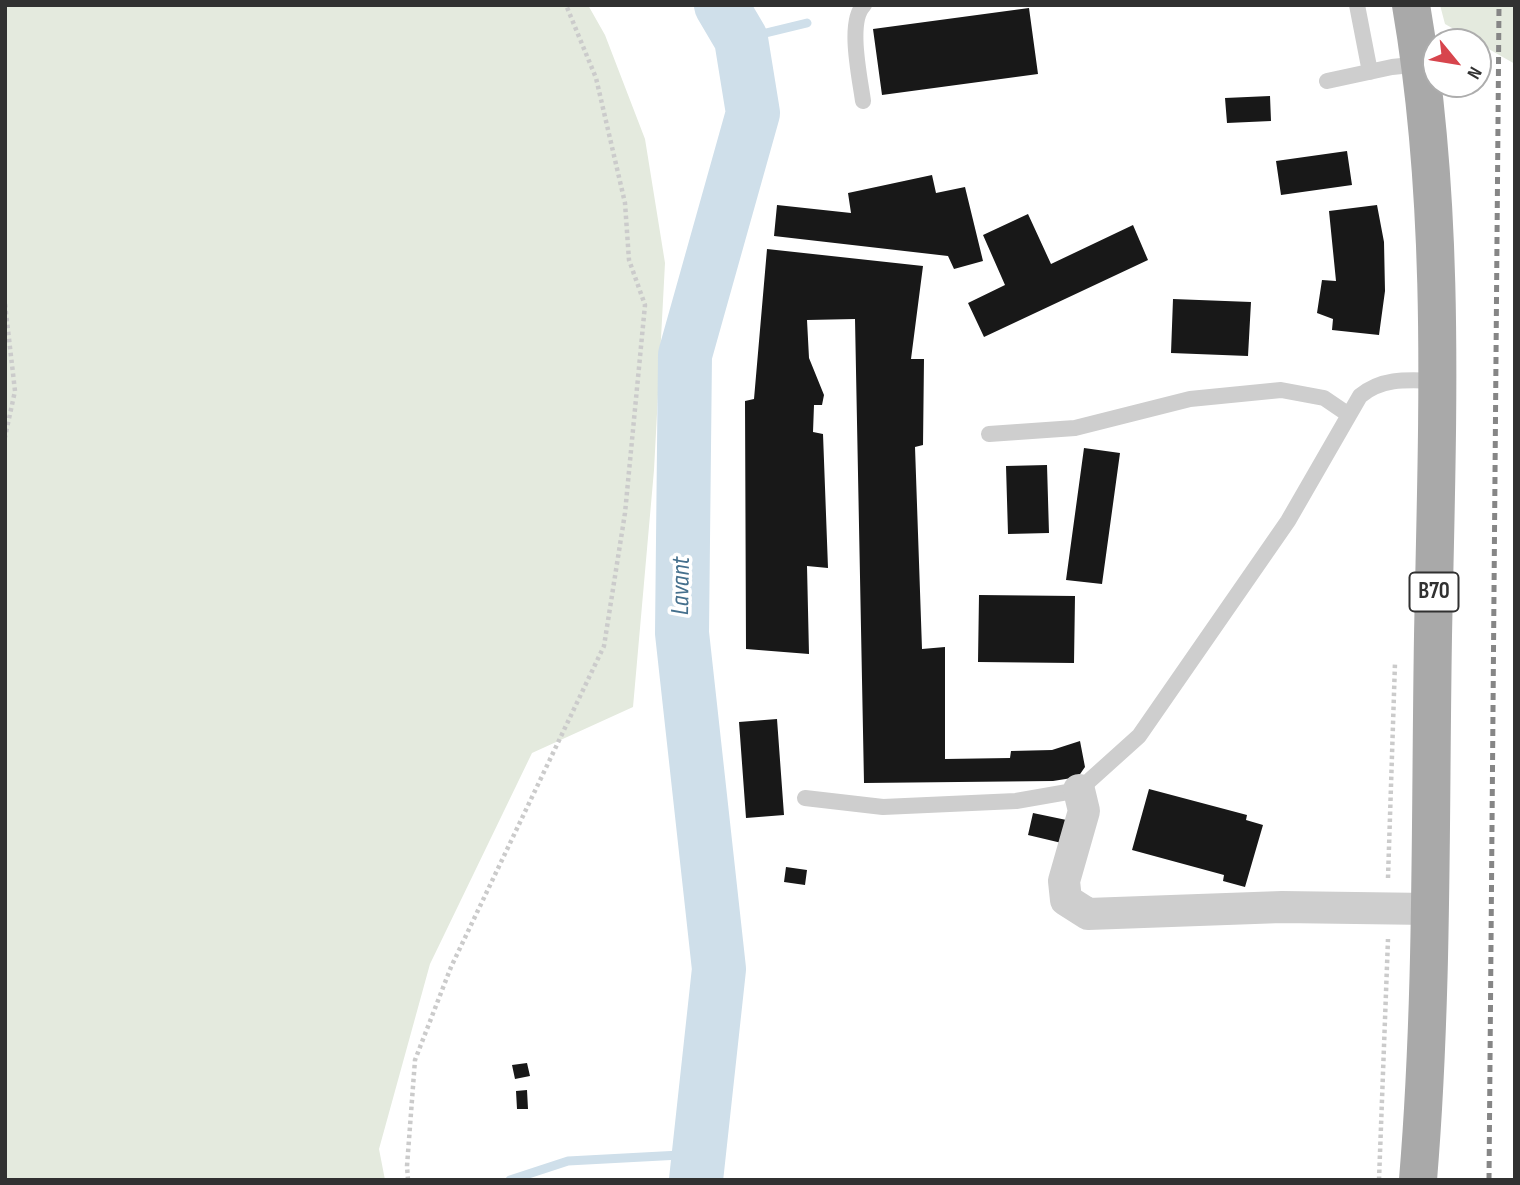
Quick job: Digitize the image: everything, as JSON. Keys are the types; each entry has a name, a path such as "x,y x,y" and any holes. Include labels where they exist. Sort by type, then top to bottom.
{"main road":[{"name":"B70","path":"1411,5 1421,64 1436,227 1438,381 1429,909 1423,1116 1418,1180"}],"street":[{"path":"1079,790 1084,811 1065,881 1065,890 1066,900 1088,914 1282,907 1429,909"}],"lane":[{"path":"863,101 854,23 864,5"},
{"path":"1357,5 1370,72"},
{"path":"1327,81 1421,64"},
{"path":"805,798 883,807 1016,801 1079,790 1139,736 1288,521 1360,396 1372,386 1387,381 1438,381"},
{"path":"989,434 1075,428 1190,399 1281,390 1324,398 1349,415"}],"path":[{"path":"408,1180 415,1060 451,967 604,646 625,513 645,305 629,260 625,203 596,78 566,5"},
{"path":"5,304 15,391 5,437"},
{"path":"1379,1180 1395,658"}],"shaded area":[{"path":"5,5 588,5 605,35 645,139 665,263 654,470 633,707 532,753 430,964 379,1149 385,1180 5,1180"},
{"path":"1440,5 1515,5 1515,64 1492,51 1492,28 1452,28 1445,24"}],"building":[{"path":"1029,8 1038,74 882,95 873,29"},
{"path":"1270,96 1271,121 1227,123 1225,98"},
{"path":"1347,151 1352,185 1281,195 1276,161"},
{"path":"932,175 936,193 965,187 983,261 954,269 948,256 774,236 777,205 851,213 848,193"},
{"path":"1377,205 1384,242 1385,291 1379,335 1332,330 1333,319 1317,313 1322,280 1336,281 1329,211"},
{"path":"1028,214 1051,264 1133,225 1148,260 984,337 968,303 1005,285 983,235"},
{"path":"767,249 923,266 911,359 924,359 923,445 915,447 922,649 945,647 945,759 1010,758 1011,751 1052,750 1080,741 1085,767 1078,777 1053,781 864,783 855,319 807,320 809,358 824,395 822,405 814,405 813,432 823,434 828,568 807,566 809,654 746,649 745,401 754,399"},
{"path":"1173,299 1251,302 1248,356 1171,353"},
{"path":"1084,448 1120,453 1102,584 1066,580"},
{"path":"1047,465 1049,533 1008,534 1006,466"},
{"path":"979,595 1075,596 1074,663 978,662"},
{"path":"777,719 784,815 746,818 739,722"},
{"path":"1149,789 1247,815 1246,820 1263,825 1245,887 1223,881 1224,875 1132,850"},
{"path":"1033,813 1076,822 1070,845 1028,835"},
{"path":"786,867 807,870 805,885 784,882"},
{"path":"527,1063 530,1076 515,1079 512,1065"},
{"path":"527,1090 528,1109 517,1109 516,1091"}],"waterway":[{"name":"Lavant","path":"696,1180 719,969 682,633 685,355 753,113 741,39 721,5"},
{"path":"741,39 807,23"},
{"path":"510,1180 568,1161 699,1154"}],"railway":[{"path":"1489,1180 1499,5"}]}
